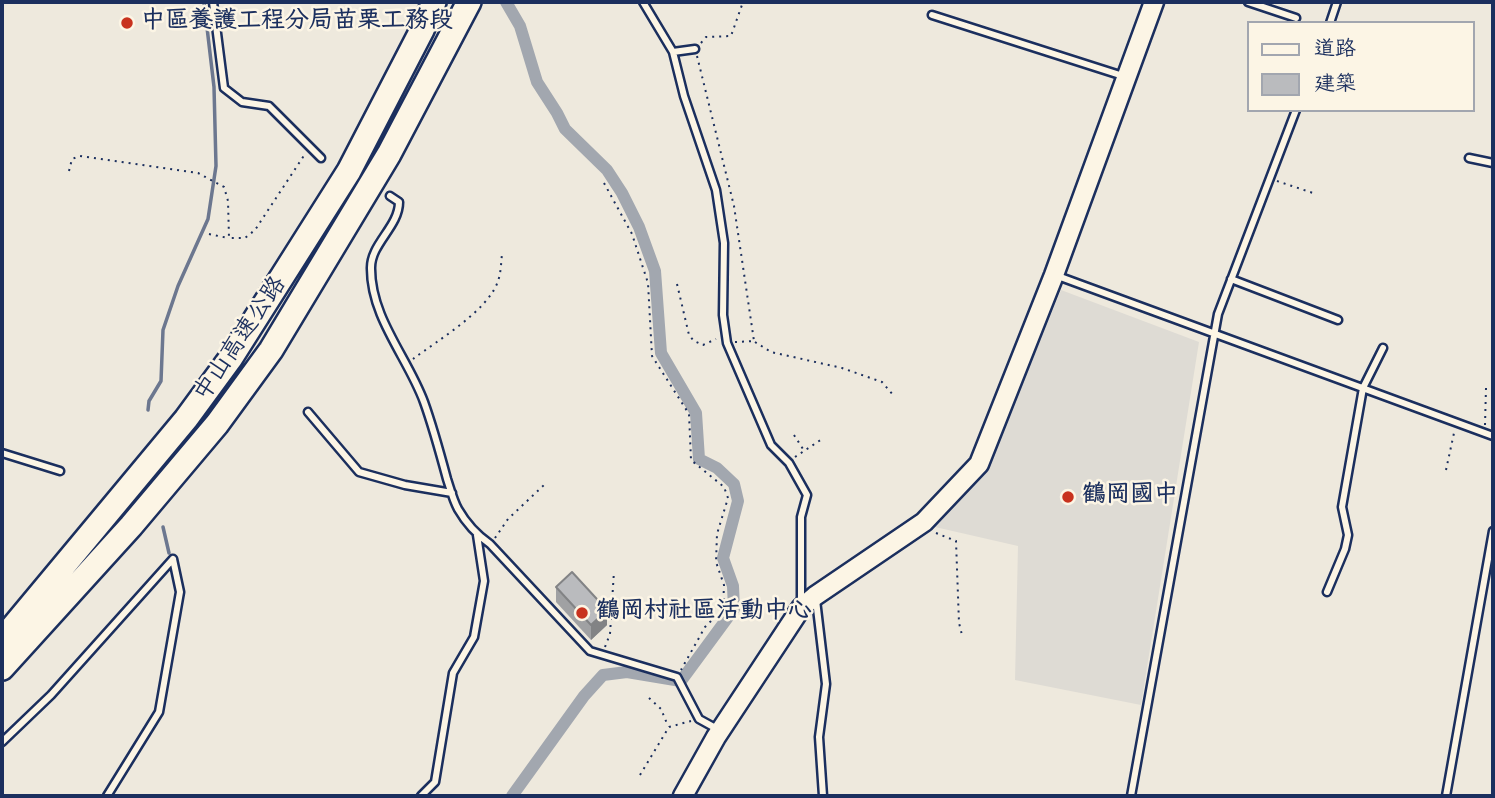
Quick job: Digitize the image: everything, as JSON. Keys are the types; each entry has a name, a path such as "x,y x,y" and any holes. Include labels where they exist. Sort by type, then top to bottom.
{"highway":[{"name":"中山高速公路","path":"2,640 186,419 230,359 349,171 434,2"},
{"name":"中山高速公路","path":"2,668 131,527 217,424 271,350 389,154 469,2"},
{"path":"2,623 45,587"}],"street":[{"path":"683,796 720,731 801,608 924,522 979,464 1055,275 1154,2"}],"lane":[{"path":"213,2 224,88 242,102 269,106 321,158"},
{"path":"643,2 673,52 684,96 716,190 724,243 723,315 727,339 771,445 789,463 807,495 801,517 801,608"},
{"path":"1249,2 1296,18"},
{"path":"1331,21 1338,2"},
{"path":"932,15 1125,77"},
{"path":"673,52 695,49"},
{"path":"1131,796 1218,314 1295,112"},
{"path":"1469,158 1493,163"},
{"path":"390,196 399,202 399,211 372,258 374,292 387,332 407,364 424,402 457,508 477,535 490,544 590,651 677,677 699,719 720,731"},
{"path":"1055,275 1493,436"},
{"path":"1231,279 1338,320"},
{"path":"1327,592 1348,535 1342,507 1363,388 1382,348"},
{"path":"308,412 359,472 405,485 452,493"},
{"path":"2,453 60,471"},
{"path":"1446,796 1493,531"},
{"path":"421,796 435,782 453,673 474,637 484,581 477,535"},
{"path":"2,742 51,695 173,559 180,592 159,712 107,796"},
{"path":"815,596 826,684 819,737 823,796"}],"path":[{"path":"743,2 731,36 706,37 695,49 734,206 754,341"},
{"path":"209,234 245,238 255,230 310,147"},
{"path":"69,171 72,159 80,156 198,173 224,187 228,201 229,238"},
{"path":"1270,178 1313,193"},
{"path":"604,183 632,234 649,283 652,356 689,414 691,460 724,487 728,498 717,534 716,562 724,585 723,609 705,627 677,677"},
{"path":"407,364 480,307 499,280 502,254"},
{"path":"677,284 690,335 694,341 703,345 727,339 754,341 771,352 842,368 881,382 894,396"},
{"path":"1484,433 1486,388"},
{"path":"1446,470 1457,422"},
{"path":"794,435 803,450"},
{"path":"789,463 803,450 822,439"},
{"path":"490,544 508,519 544,485"},
{"path":"924,522 929,532 940,533 956,541 959,623 962,635"},
{"path":"602,655 610,634 614,571"},
{"path":"649,698 661,709 669,727"},
{"path":"640,775 669,727 699,719"}],"shaded area":[{"name":"鶴岡國中","path":"1061,290 1199,342 1141,705 1015,680 1018,546 935,527 988,468"}],"building":[{"path":"572,572 607,610 591,625 556,587"}],"waterway":[{"path":"148,410 149,401 161,381 163,330 178,286 208,219 216,166 214,87 204,2"},
{"path":"506,2 520,26 537,82 565,129 607,170 639,227 655,271 661,353 696,413 699,459 717,468 734,484 738,501 723,558 733,586 734,609 681,681 627,672 603,675 584,696 512,796"},
{"path":"163,527 169,553"}],"place":[{"name":"中區養護工程分局苗栗工務段","path":"127,23"},
{"name":"鶴岡國中","path":"1068,497"},
{"name":"鶴岡村社區活動中心","path":"582,613"}]}
